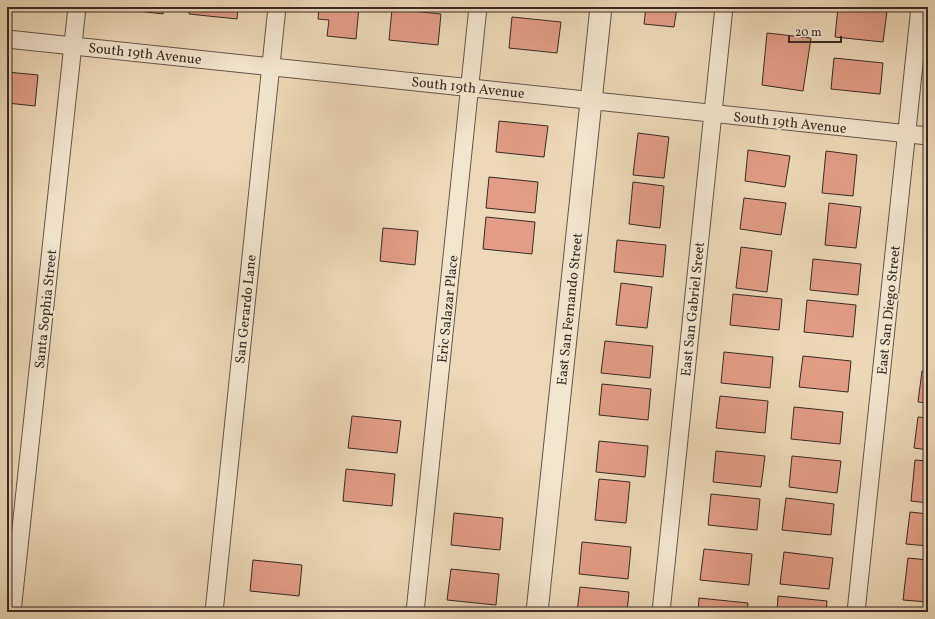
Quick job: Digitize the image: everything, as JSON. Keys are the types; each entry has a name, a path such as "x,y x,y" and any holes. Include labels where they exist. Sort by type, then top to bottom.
{"street":[{"name":"Santa Sophia Street","path":"12,612 77,7"},
{"name":"San Gerardo Lane","path":"214,612 277,7"},
{"name":"Eric Salazar Place","path":"415,612 478,7"},
{"name":"East San Fernando Street","path":"537,612 601,7"},
{"name":"East San Gabriel Sreet","path":"660,612 724,7"},
{"name":"East San Diego Street","path":"856,612 920,7"},
{"name":"South 19th Avenue","path":"7,38 928,136"}],"building":[{"path":"114,7 164,7 163,14"},
{"path":"189,7 238,7 237,19 189,14"},
{"path":"319,7 359,7 356,39 327,36 329,20 318,19"},
{"path":"646,7 677,7 674,27 644,24"},
{"path":"838,7 887,11 883,42 835,37"},
{"path":"392,9 441,14 438,45 389,40"},
{"path":"512,17 561,22 557,53 509,48"},
{"path":"767,33 811,38 803,91 762,85"},
{"path":"834,58 883,63 880,94 831,89"},
{"path":"7,72 38,75 35,106 7,103"},
{"path":"499,121 548,126 544,157 496,152"},
{"path":"638,133 669,137 664,178 633,175"},
{"path":"748,150 790,156 785,187 745,181"},
{"path":"826,151 857,155 853,196 822,193"},
{"path":"489,177 538,182 535,213 486,208"},
{"path":"633,182 664,186 660,228 629,224"},
{"path":"744,198 786,203 781,235 740,229"},
{"path":"829,203 861,207 856,248 825,245"},
{"path":"486,217 535,222 532,254 483,249"},
{"path":"383,228 418,231 415,265 380,261"},
{"path":"617,240 666,245 663,277 614,272"},
{"path":"741,247 772,251 767,292 736,288"},
{"path":"813,259 861,264 858,295 810,290"},
{"path":"621,283 652,287 647,328 616,325"},
{"path":"733,294 782,299 779,330 730,325"},
{"path":"807,300 856,305 853,337 804,332"},
{"path":"928,328 928,347 926,347"},
{"path":"605,341 653,346 650,378 601,373"},
{"path":"724,352 773,357 770,388 721,383"},
{"path":"803,356 851,361 848,392 799,387"},
{"path":"922,371 928,371 928,403 918,402"},
{"path":"602,384 651,389 648,420 599,415"},
{"path":"720,396 768,401 765,433 716,428"},
{"path":"794,407 843,412 840,444 791,439"},
{"path":"352,416 401,421 397,453 348,448"},
{"path":"918,417 928,418 928,450 914,448"},
{"path":"599,441 648,446 645,477 596,472"},
{"path":"716,451 765,456 761,487 713,482"},
{"path":"792,456 841,461 837,493 789,487"},
{"path":"915,460 928,461 928,503 911,501"},
{"path":"346,469 395,474 392,506 343,501"},
{"path":"599,479 630,482 626,523 595,520"},
{"path":"711,494 760,499 757,530 708,525"},
{"path":"786,498 834,504 831,535 782,530"},
{"path":"910,512 928,514 928,546 906,544"},
{"path":"454,513 503,518 500,550 451,545"},
{"path":"582,542 631,547 628,579 579,574"},
{"path":"704,549 752,554 749,585 700,580"},
{"path":"784,552 833,558 829,589 780,584"},
{"path":"908,558 928,560 928,602 903,600"},
{"path":"253,560 302,565 299,596 250,591"},
{"path":"451,569 499,574 496,605 447,600"},
{"path":"580,587 629,592 627,612 577,612"},
{"path":"778,596 827,601 826,612 777,612"},
{"path":"699,598 748,603 747,612 698,612"},
{"path":"901,608 928,612 900,612"}]}
